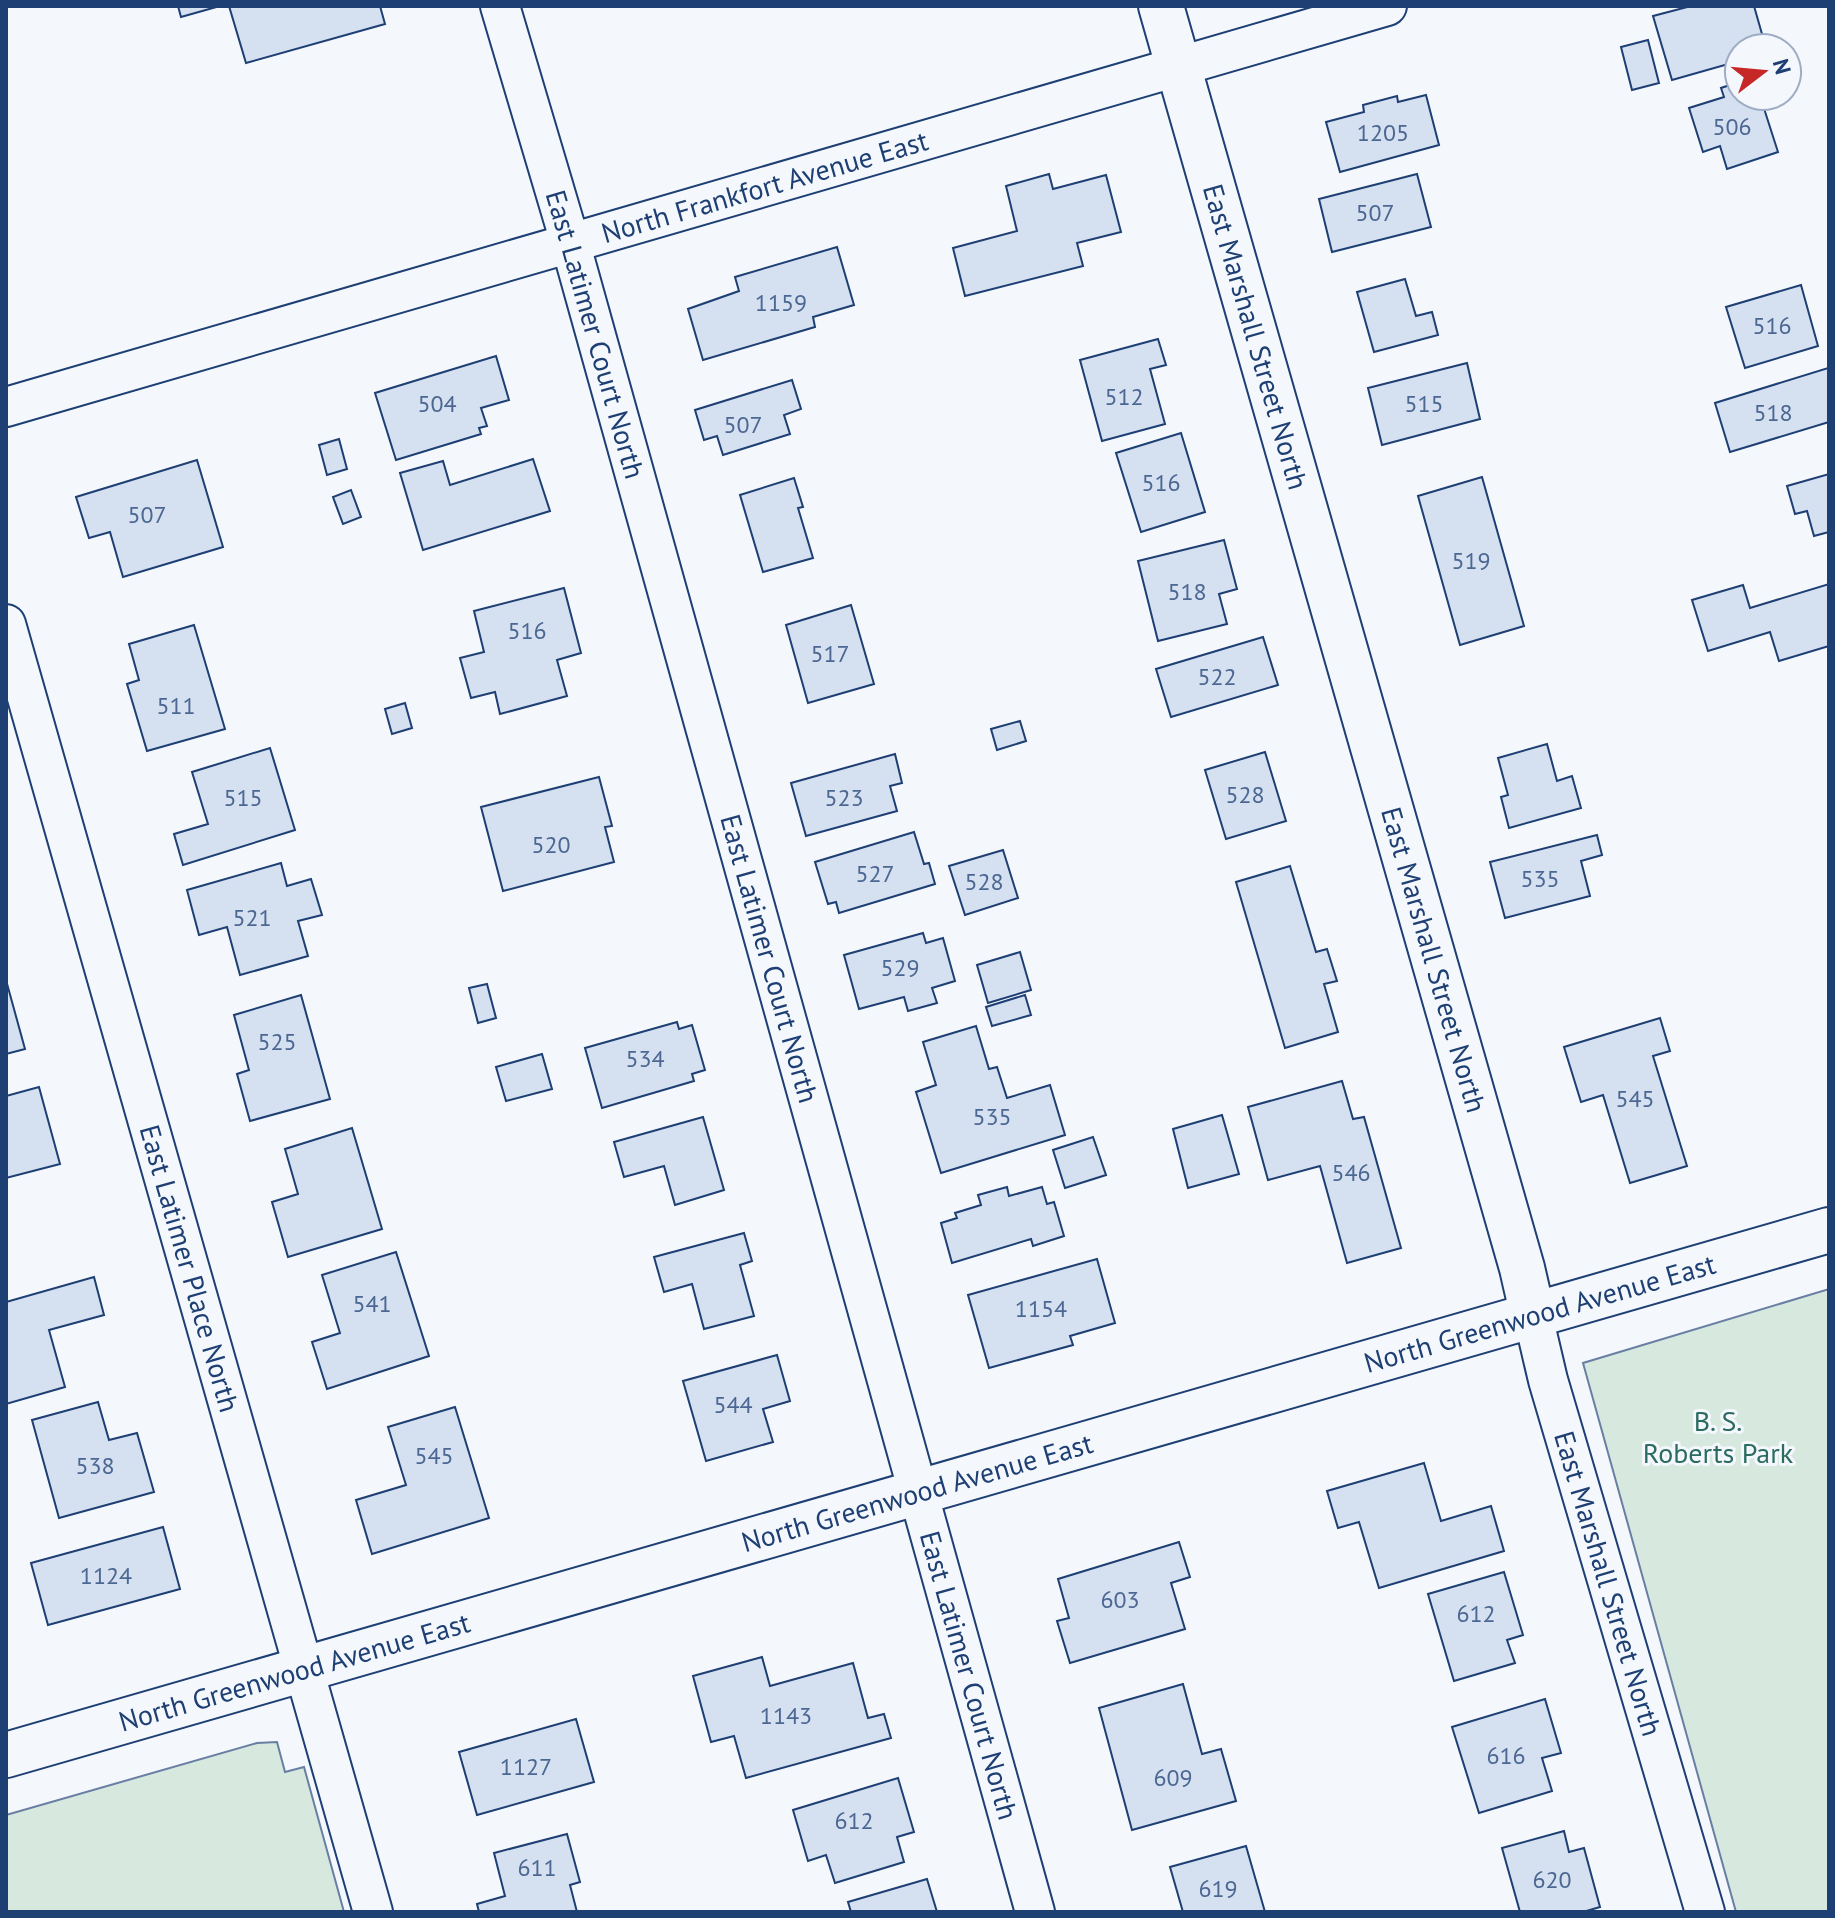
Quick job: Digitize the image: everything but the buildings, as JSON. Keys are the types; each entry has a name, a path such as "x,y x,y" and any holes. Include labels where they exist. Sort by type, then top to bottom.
{"street":[{"name":"East Latimer Court North","path":"500,6 570,242 1035,1912"},
{"name":"East Marshall Street North","path":"1161,6 1522,1268 1548,1380 1705,1912"},
{"name":"North Frankfort Avenue East","path":"6,407 1387,6"},
{"name":"East Latimer Place North","path":"6,624 373,1912"},
{"name":"North Greenwood Avenue East","path":"6,1755 1829,1230"}],"green space":[{"name":"B. S. Roberts Park","path":"1829,1289 1829,1912 1736,1912 1583,1363"},
{"path":"277,1742 285,1772 304,1767 344,1912 6,1912 6,1815 257,1743"}]}
